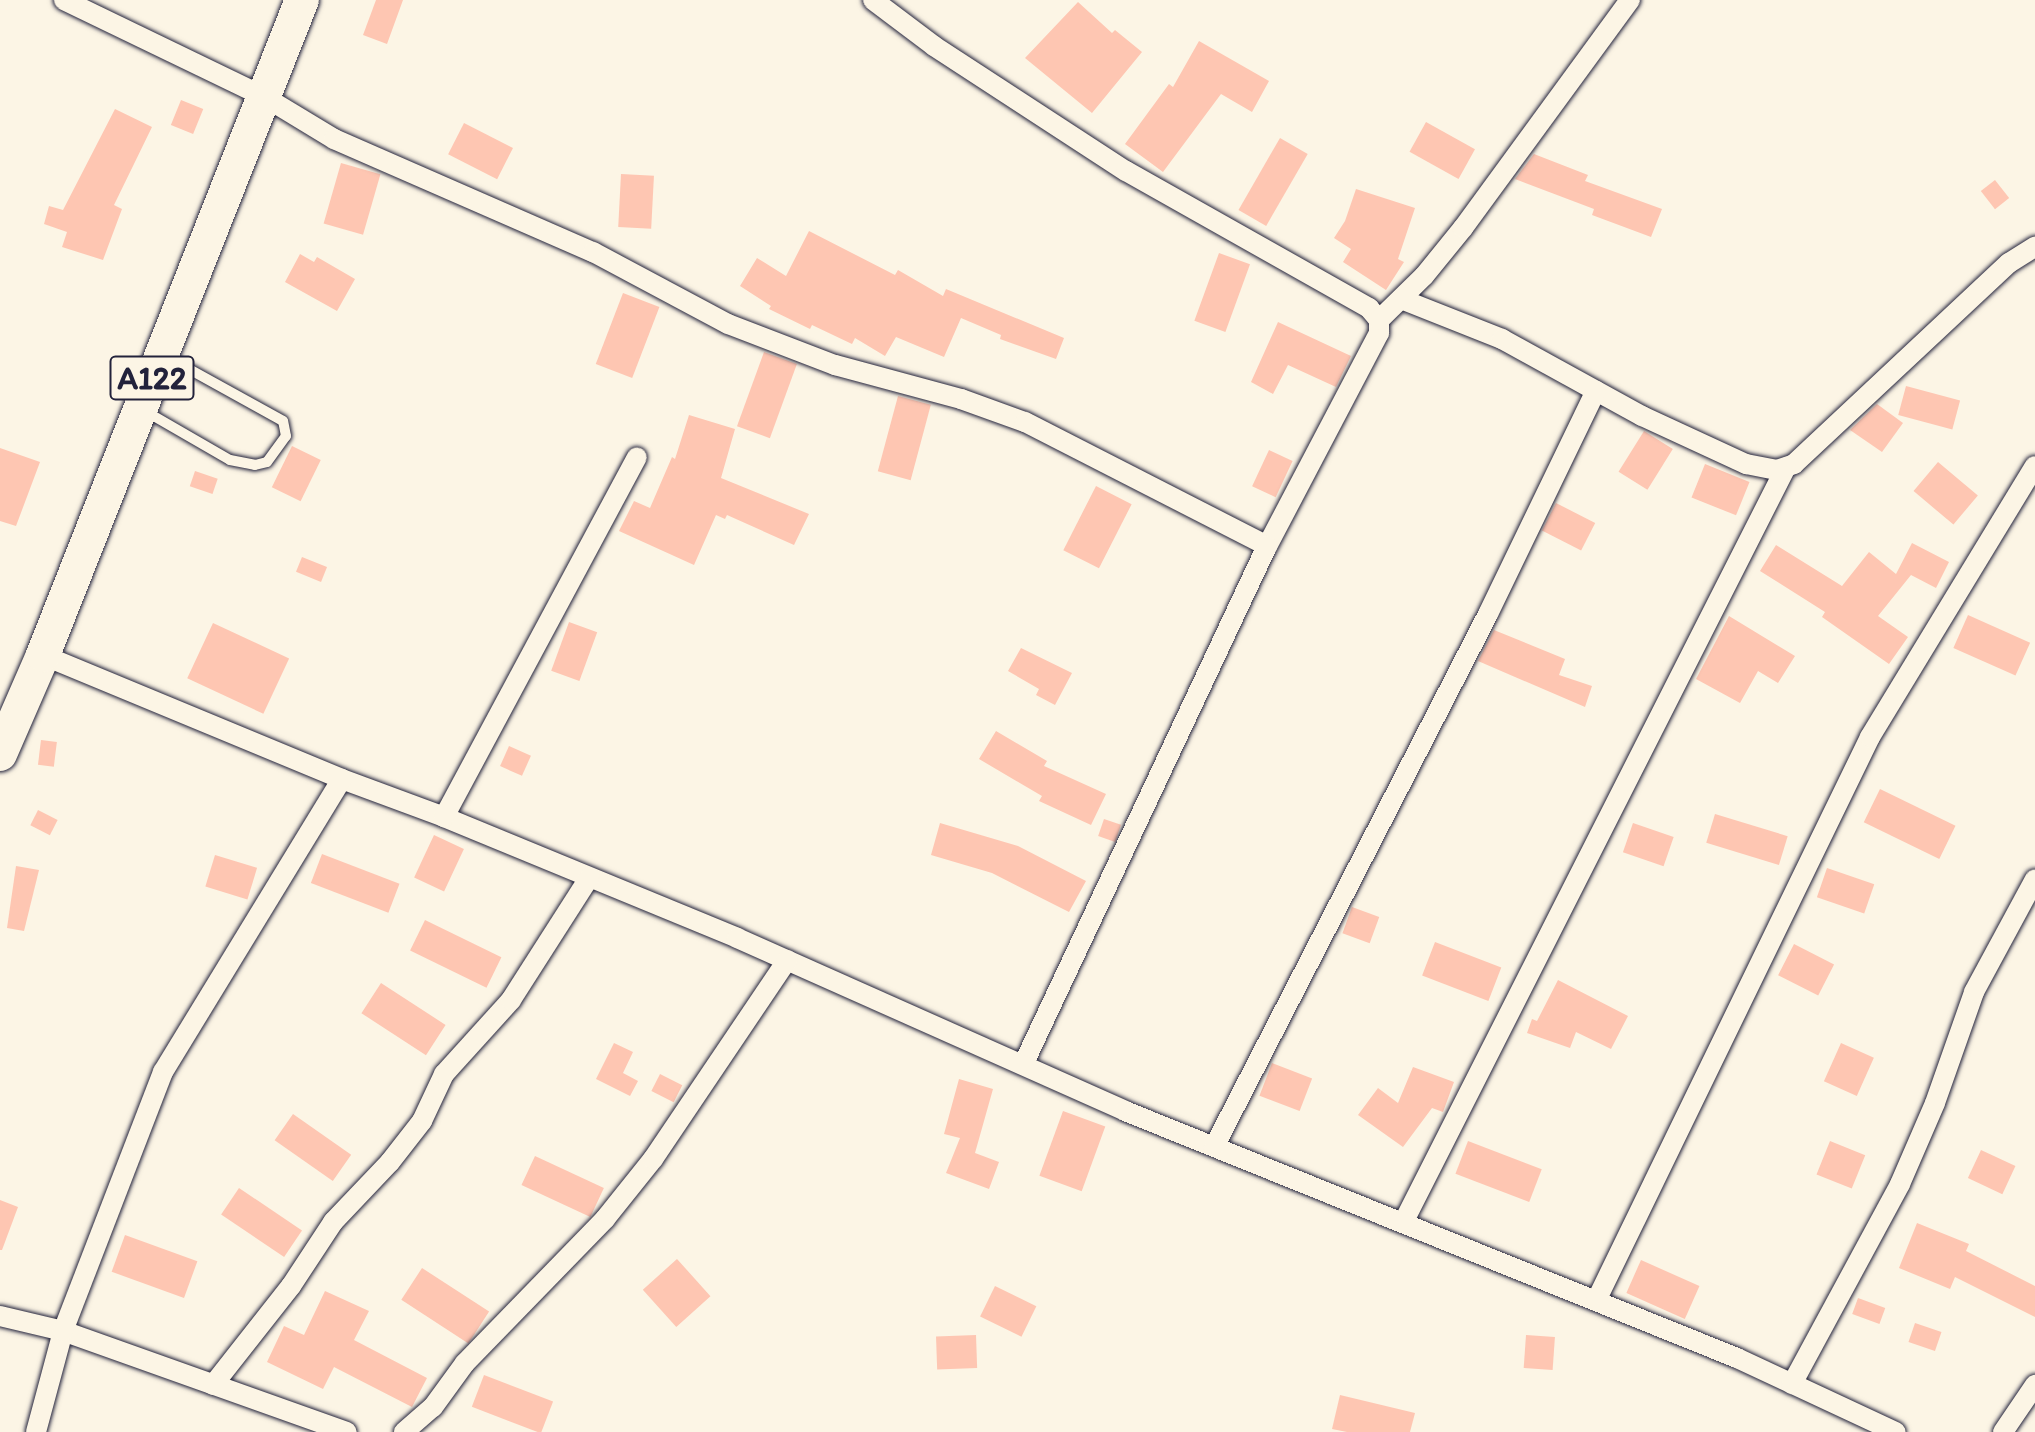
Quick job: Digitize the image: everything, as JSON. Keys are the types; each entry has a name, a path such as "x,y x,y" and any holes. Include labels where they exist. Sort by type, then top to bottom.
{"highway":[{"name":"A122","path":"0,754 43,655 302,0"}],"street":[{"path":"64,0 263,96 334,139 593,252 728,324 835,365 961,399 1025,422 1267,546"},
{"path":"873,0 934,46 1126,171 1369,308 1379,320 1379,333 1267,546 1023,1065"},
{"path":"1379,320 1463,228 1630,0"},
{"path":"1401,299 1502,339 1596,391 1746,464 1777,470 1794,464 2009,263 2035,247"},
{"path":"1214,1147 1488,614 1596,391"},
{"path":"444,817 637,457"},
{"path":"1596,1301 1870,737 2035,466"},
{"path":"1403,1223 1786,467"},
{"path":"43,655 787,960 1214,1147 1596,1301 1896,1432"},
{"path":"36,1432 63,1331 163,1072 342,779"},
{"path":"213,1385 291,1286 333,1222 390,1162 422,1121 444,1074 511,1000 589,878"},
{"path":"1792,1384 1900,1184 1935,1103 1974,992 2035,879"},
{"path":"404,1432 433,1407 465,1363 605,1219 653,1159 787,960"},
{"path":"0,1316 63,1331 347,1432"},
{"path":"2003,1432 2035,1385"}],"lane":[{"path":"140,408 230,460 255,465 267,462 286,436 283,421 162,354"}],"building":[{"path":"376,0 403,0 387,44 363,35"},
{"path":"1078,2 1112,33 1115,30 1142,52 1092,113 1025,58"},
{"path":"1199,41 1269,81 1252,112 1221,94 1163,172 1125,144 1169,84 1173,87"},
{"path":"181,100 203,109 193,134 171,125"},
{"path":"115,109 152,127 114,205 122,209 103,260 62,247 67,232 44,224 49,206 63,210"},
{"path":"1426,122 1475,149 1458,179 1410,152"},
{"path":"464,123 513,148 497,179 448,154"},
{"path":"1280,138 1308,154 1266,226 1238,210"},
{"path":"1534,154 1588,175 1585,181 1662,209 1651,237 1592,215 1594,209 1515,179"},
{"path":"341,163 380,174 363,235 324,224"},
{"path":"621,174 654,176 651,229 618,227"},
{"path":"1995,180 2009,198 1995,209 1981,191"},
{"path":"1356,189 1415,208 1398,259 1404,262 1386,290 1343,262 1351,249 1334,238 1345,221"},
{"path":"809,231 895,275 898,270 943,296 946,289 1064,338 1056,359 1000,339 1001,335 961,318 944,357 896,337 885,356 855,338 852,344 812,325 810,329 769,309 771,306 740,286 757,258 786,276"},
{"path":"1219,253 1250,264 1225,332 1194,321"},
{"path":"300,254 314,262 317,257 355,279 337,311 285,282"},
{"path":"623,293 659,307 632,378 596,364"},
{"path":"1278,322 1351,356 1336,387 1288,365 1273,394 1251,382"},
{"path":"764,352 797,364 770,438 737,426"},
{"path":"1906,386 1960,400 1952,429 1898,415"},
{"path":"898,396 931,405 911,480 878,471"},
{"path":"1877,404 1903,423 1882,452 1850,430"},
{"path":"689,415 735,429 721,478 809,514 794,545 727,515 725,519 716,515 694,565 619,531 634,501 650,508 672,457 675,459"},
{"path":"1644,431 1673,449 1647,490 1619,472"},
{"path":"292,446 321,460 301,501 272,487"},
{"path":"0,448 40,462 16,526 0,521"},
{"path":"1269,450 1293,461 1276,497 1252,486"},
{"path":"1938,462 1978,495 1953,525 1914,491"},
{"path":"1705,464 1750,482 1736,515 1692,497"},
{"path":"195,471 218,479 212,494 190,486"},
{"path":"1096,486 1132,504 1099,568 1063,550"},
{"path":"1556,503 1595,523 1581,551 1542,531"},
{"path":"1912,543 1949,562 1936,588 1911,575 1878,616 1908,637 1889,664 1822,617 1825,612 1760,571 1776,545 1842,586 1869,552 1896,574"},
{"path":"302,557 327,567 321,582 296,572"},
{"path":"1968,615 2030,643 2015,676 1953,648"},
{"path":"1729,616 1795,656 1778,683 1758,671 1740,703 1696,679"},
{"path":"569,622 597,632 579,681 551,671"},
{"path":"213,623 289,658 263,714 187,678"},
{"path":"1494,630 1565,659 1559,675 1592,686 1585,707 1478,661"},
{"path":"1021,648 1072,673 1055,705 1036,695 1039,689 1008,671"},
{"path":"996,731 1047,761 1044,766 1106,794 1091,825 1039,801 1042,796 979,759"},
{"path":"41,740 57,742 54,767 38,765"},
{"path":"509,746 531,756 522,776 500,766"},
{"path":"1880,789 1955,826 1939,859 1864,822"},
{"path":"38,810 58,820 50,835 30,825"},
{"path":"1715,814 1788,836 1779,865 1706,843"},
{"path":"1104,819 1121,825 1115,842 1098,836"},
{"path":"940,823 1018,846 1086,881 1069,912 992,873 931,855"},
{"path":"1633,823 1674,837 1664,866 1623,852"},
{"path":"434,835 464,849 444,892 414,878"},
{"path":"322,854 399,884 388,913 311,883"},
{"path":"215,855 257,868 247,899 205,887"},
{"path":"16,866 39,870 24,931 7,928"},
{"path":"1827,868 1874,884 1864,914 1817,897"},
{"path":"1352,907 1379,917 1370,943 1342,933"},
{"path":"425,920 501,957 486,988 410,951"},
{"path":"1435,942 1501,967 1488,1001 1422,976"},
{"path":"1794,944 1834,964 1818,996 1778,975"},
{"path":"1558,980 1628,1016 1611,1049 1576,1032 1570,1048 1527,1033 1532,1019 1537,1021"},
{"path":"381,983 446,1025 426,1055 361,1013"},
{"path":"614,1043 633,1052 623,1073 638,1081 630,1096 596,1079"},
{"path":"1841,1043 1874,1058 1857,1096 1824,1081"},
{"path":"1272,1063 1312,1078 1300,1111 1259,1096"},
{"path":"1413,1067 1454,1082 1443,1112 1432,1108 1403,1147 1358,1115 1378,1088 1398,1103"},
{"path":"660,1074 682,1085 674,1102 651,1091"},
{"path":"959,1079 993,1089 975,1153 999,1162 989,1189 946,1173 960,1138 944,1134"},
{"path":"1063,1111 1105,1126 1082,1191 1039,1176"},
{"path":"293,1114 351,1155 333,1181 275,1140"},
{"path":"1468,1141 1542,1169 1529,1202 1455,1174"},
{"path":"1830,1141 1865,1155 1852,1189 1817,1174"},
{"path":"1981,1150 2015,1166 2002,1194 1968,1178"},
{"path":"535,1156 604,1188 590,1217 521,1185"},
{"path":"239,1188 302,1230 284,1257 221,1215"},
{"path":"0,1200 18,1207 2,1250 0,1250"},
{"path":"1917,1223 1969,1244 1966,1251 2035,1286 2035,1317 1955,1277 1950,1289 1899,1268"},
{"path":"125,1235 197,1261 184,1298 112,1272"},
{"path":"677,1259 710,1296 676,1327 643,1290"},
{"path":"1641,1260 1699,1286 1685,1319 1626,1293"},
{"path":"422,1268 489,1312 468,1343 401,1300"},
{"path":"995,1286 1036,1306 1021,1337 980,1317"},
{"path":"325,1291 369,1311 354,1340 427,1378 412,1407 334,1367 323,1389 267,1362 284,1326 304,1335"},
{"path":"1858,1298 1885,1308 1879,1324 1852,1314"},
{"path":"1915,1323 1941,1332 1935,1351 1908,1342"},
{"path":"976,1335 977,1368 937,1369 936,1336"},
{"path":"1526,1335 1555,1337 1553,1370 1524,1368"},
{"path":"484,1375 553,1402 541,1432 472,1407"},
{"path":"1340,1395 1415,1413 1410,1432 1347,1432 1332,1429"}]}
